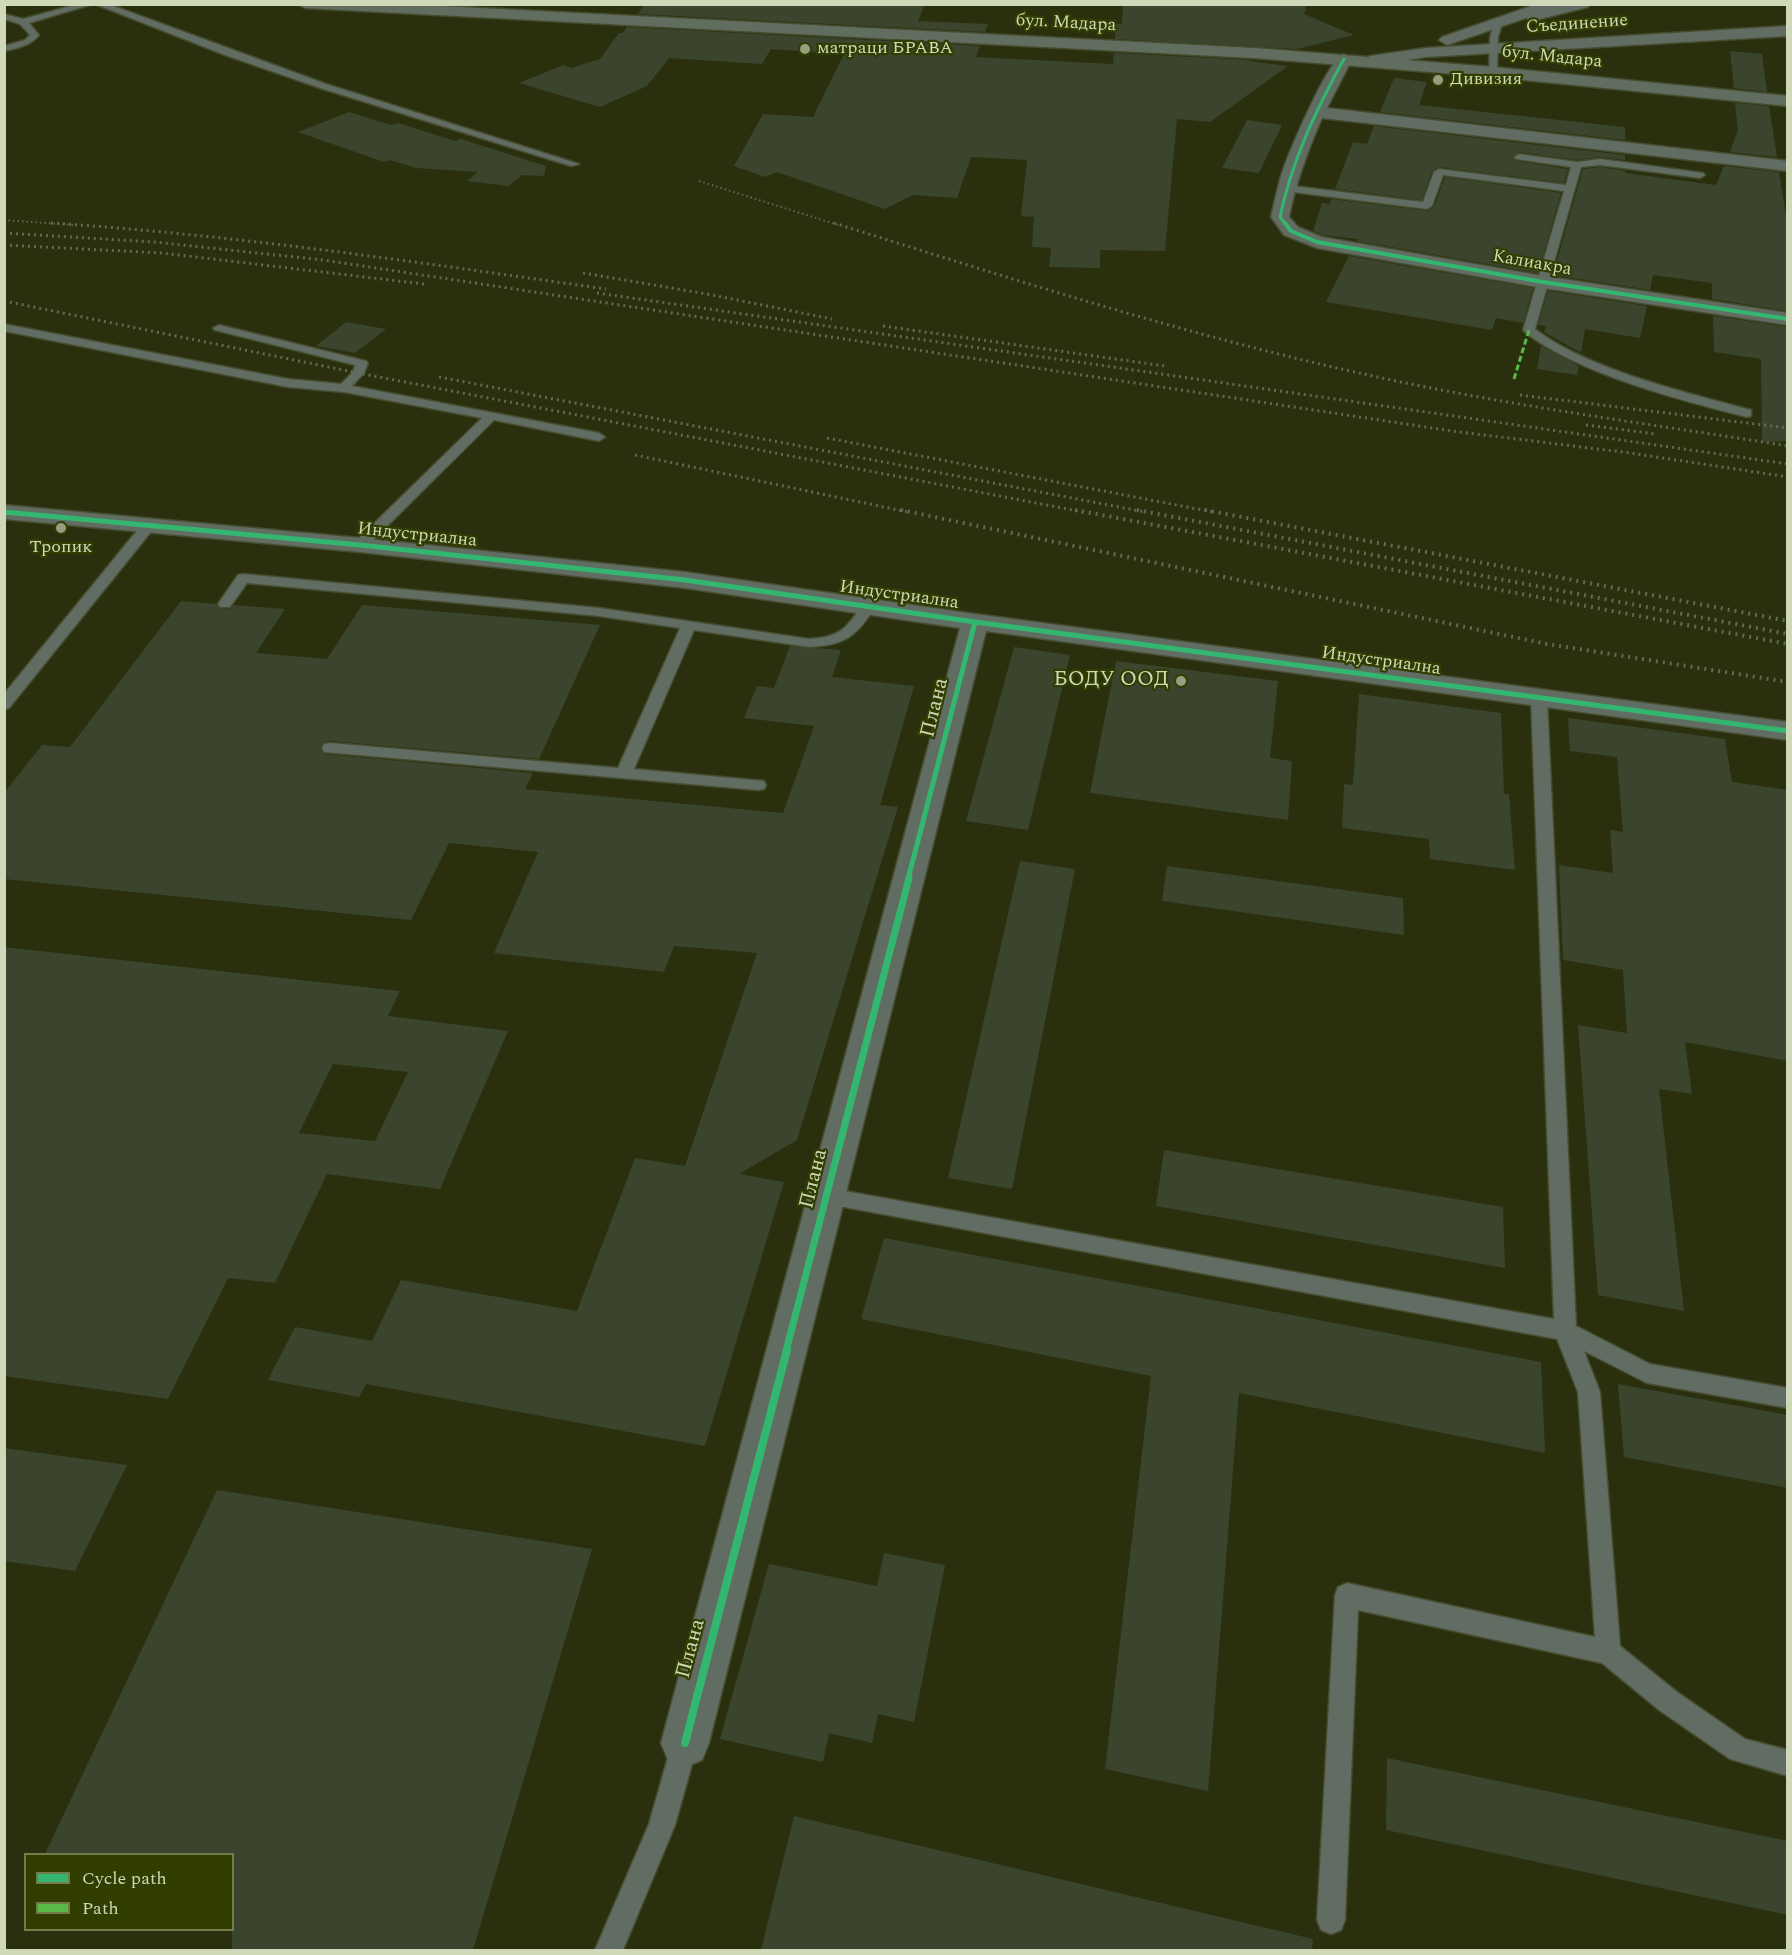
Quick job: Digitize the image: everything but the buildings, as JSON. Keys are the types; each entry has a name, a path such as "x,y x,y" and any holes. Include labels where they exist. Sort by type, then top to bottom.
{"main road":[{"name":"бул. Мадара","path":"305,4 1344,59 1788,101"}],"street":[{"path":"1402,54 1553,4"},
{"path":"1498,24 1583,4"},
{"name":"Съединение","path":"1370,61 1402,54 1788,32"},
{"path":"1285,188 1317,112 1344,59"},
{"path":"1317,112 1788,166"},
{"name":"Калиакра","path":"1285,188 1281,217 1291,231 1317,242 1543,282 1788,319"},
{"name":"Индустриална","path":"4,512 360,545 685,580 975,622 1788,731"},
{"name":"Плана","path":"685,1743 975,622"}],"lane":[{"path":"23,22 89,4"},
{"path":"99,4 323,86 574,164"},
{"path":"4,16 23,22 35,35 28,42 4,49"},
{"path":"1493,72 1494,37 1498,24"},
{"path":"1519,157 1577,165 1600,162 1700,175"},
{"path":"1577,165 1529,330 1539,338 1600,368 1668,391 1747,412"},
{"path":"1285,188 1427,206 1439,172 1571,189"},
{"path":"4,327 288,383 344,388 599,437"},
{"path":"219,328 362,363 358,373 344,388"},
{"path":"360,545 491,416"},
{"path":"4,705 149,525"},
{"path":"225,604 243,578 599,612 688,627 809,643 823,643 847,635 855,628 868,607"},
{"path":"624,773 688,627"},
{"path":"1539,698 1565,1331 1589,1392 1608,1652"},
{"path":"330,748 758,785"},
{"path":"828,1196 1565,1331 1647,1373 1788,1398"},
{"path":"1331,1920 1347,1595 1608,1652 1668,1701 1739,1750 1788,1762"},
{"path":"609,1950 662,1825 685,1743"}],"railway":[{"path":"699,181 838,225"},
{"path":"4,220 74,225"},
{"path":"51,223 260,242 606,289"},
{"path":"834,223 1140,317 1295,358 1494,400 1788,446"},
{"path":"4,233 154,242 323,260 1452,431 1630,453 1788,477"},
{"path":"4,245 162,253 424,284"},
{"path":"583,273 707,294 832,319"},
{"path":"597,293 1788,464"},
{"path":"4,301 358,373 1083,512"},
{"path":"883,326 1165,366"},
{"path":"439,377 1145,512"},
{"path":"1520,395 1788,428"},
{"path":"1586,425 1656,434"},
{"path":"827,438 1213,512"},
{"path":"635,455 908,512"},
{"path":"901,510 1547,644 1788,682"},
{"path":"1075,510 1788,644"},
{"path":"1137,510 1788,634"},
{"path":"1205,510 1788,621"}],"marked path":[{"path":"1514,379 1529,330"}],"cycle path":[{"path":"1344,59 1314,116 1290,176 1280,217 1291,231 1317,242 1543,282 1788,319"},
{"path":"4,512 360,545 685,580 975,622 1788,731"},
{"path":"685,1743 975,622"}],"place":[{"name":"матраци БРАВА","path":"805,49"},
{"name":"Дивизия","path":"1438,80"},
{"name":"Тропик","path":"61,528"},
{"name":"БОДУ ООД","path":"1181,681"}]}
